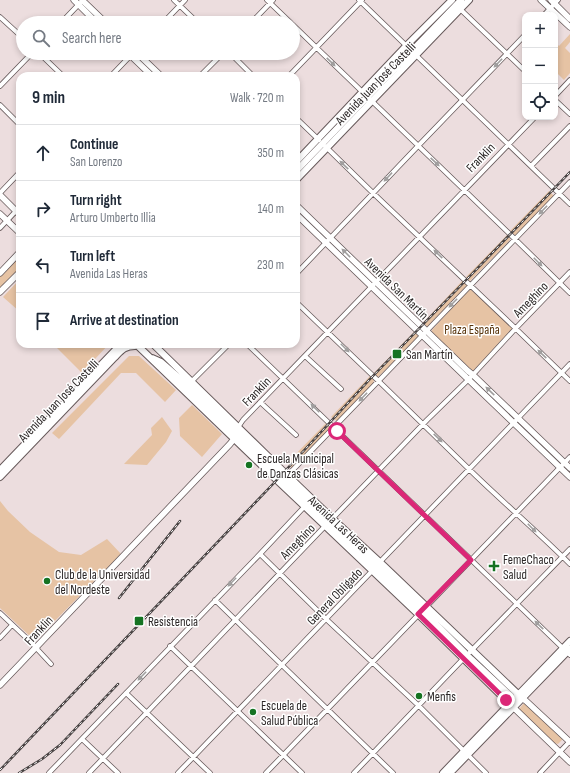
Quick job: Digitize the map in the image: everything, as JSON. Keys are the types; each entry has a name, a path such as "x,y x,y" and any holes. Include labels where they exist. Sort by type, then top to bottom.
{"main road":[{"name":"Avenida Juan José Castelli","path":"300,167 411,51 455,2 469,0"},
{"path":"541,0 554,3 570,19"},
{"path":"80,1 92,16"},
{"path":"80,1 98,16"},
{"path":"554,3 570,28"},
{"path":"137,60 148,72"},
{"path":"144,60 157,72"},
{"name":"Avenida Juan José Castelli","path":"300,159 323,144"},
{"name":"Avenida Juan José Castelli","path":"300,175 323,144"},
{"path":"0,194 16,211"},
{"name":"Avenida San Martín","path":"300,209 469,379 562,465 570,477"},
{"path":"0,214 16,229"},
{"name":"Avenida San Martín","path":"300,218 326,243 374,284"},
{"path":"0,273 16,256"},
{"path":"0,292 16,276"},
{"name":"Avenida Juan José Castelli","path":"0,470 117,348"},
{"name":"Avenida Juan José Castelli","path":"0,477 114,358 126,348"},
{"name":"Avenida Las Heras","path":"140,348 187,386"},
{"name":"Avenida Las Heras","path":"156,348 161,362"},
{"name":"Avenida Las Heras","path":"157,348 187,386 234,439 284,479"},
{"name":"Avenida San Martín","path":"439,348 473,375 516,421"},
{"name":"Avenida Las Heras","path":"148,356 161,362 237,430 284,479 516,701"},
{"name":"Franklin","path":"1,683 37,648 234,439"},
{"name":"Avenida San Martín","path":"562,465 570,468"},
{"path":"443,773 466,753 516,701 568,651 570,641"},
{"name":"Avenida Las Heras","path":"468,655 516,701"},
{"path":"516,701 526,701 570,741"},
{"path":"516,701 570,762"},
{"path":"450,773 466,753"}],"street":[{"path":"174,0 191,16"},
{"path":"170,16 185,0"},
{"path":"66,16 80,1"},
{"path":"257,16 270,1 284,16"},
{"path":"293,72 361,1 570,204"},
{"path":"455,2 522,68"},
{"path":"546,12 554,3"},
{"path":"0,17 16,32"},
{"path":"300,32 570,293"},
{"path":"300,270 522,38"},
{"path":"0,86 25,60"},
{"path":"46,60 59,72"},
{"path":"115,72 126,60"},
{"path":"204,72 216,60"},
{"path":"237,60 249,72"},
{"path":"558,93 570,80"},
{"path":"558,103 570,114"},
{"path":"0,105 16,121"},
{"name":"Franklin","path":"234,439 243,420 531,120"},
{"path":"300,122 570,381"},
{"path":"531,166 570,126"},
{"path":"0,194 16,176"},
{"path":"284,479 570,182"},
{"path":"0,228 7,220 16,214"},
{"name":"Ameghino","path":"89,773 329,522 473,375 570,272"},
{"path":"300,306 570,564"},
{"path":"187,386 225,348"},
{"path":"251,348 517,604 568,651"},
{"path":"305,356 341,389"},
{"name":"General Obligado","path":"178,773 570,364"},
{"path":"260,402 296,435"},
{"path":"266,773 570,457"},
{"path":"49,773 260,554 308,502"},
{"path":"354,773 570,549"},
{"path":"260,554 372,663 419,706 486,773"},
{"path":"215,600 393,773"},
{"path":"0,613 37,648 51,664"},
{"path":"0,638 12,625"},
{"path":"170,646 302,773"},
{"path":"126,693 210,773"},
{"path":"82,739 118,773"},
{"path":"540,773 570,741"}],"green space":[{"path":"570,34 570,42 565,48 570,53 570,73 564,80 558,74 558,45 559,46"},
{"path":"549,191 554,196 517,235 510,231"},
{"path":"507,235 510,240 470,281 466,277"},
{"path":"16,259 16,273 0,289 0,276"},
{"path":"462,281 467,286 428,327 423,323"},
{"path":"16,283 16,308 3,297"},
{"name":"Plaza España","path":"471,288 512,327 512,330 473,371 432,332 432,330"},
{"path":"415,331 419,334 418,338 377,377 374,373"},
{"path":"57,348 105,348 82,373"},
{"path":"129,356 139,356 176,390 165,402 136,373 121,373 59,439 52,433"},
{"path":"370,376 374,380 373,384 337,421 331,417"},
{"path":"192,405 222,434 202,457 180,436 179,418"},
{"path":"162,417 172,431 166,442 147,465 124,464 152,435 151,428"},
{"path":"326,423 330,426 330,429 292,468 287,463"},
{"name":"Club de la Universidad del Nordeste","path":"0,501 8,511 30,532 59,552 81,555 107,539 121,554 35,641 0,608"},
{"path":"524,703 527,703 562,736 562,740 558,744 554,743 520,712 520,708"}],"railway":[{"path":"0,770 273,484 370,379 570,172"},
{"path":"119,598 180,521"},
{"path":"19,773 42,759 60,745 118,684"}],"place":[{"name":"San Martín","path":"397,354"},
{"name":"Escuela Municipal de Danzas Clásicas","path":"249,465"},
{"name":"FemeChaco Salud","path":"494,566"},
{"name":"Club de la Universidad del Nordeste","path":"47,581"},
{"name":"Resistencia","path":"139,621"},
{"name":"Menfis","path":"419,696"},
{"name":"Escuela de Salud Pública","path":"253,712"}],"route":[{"path":"337,431 471,560 418,614 506,700"}]}
